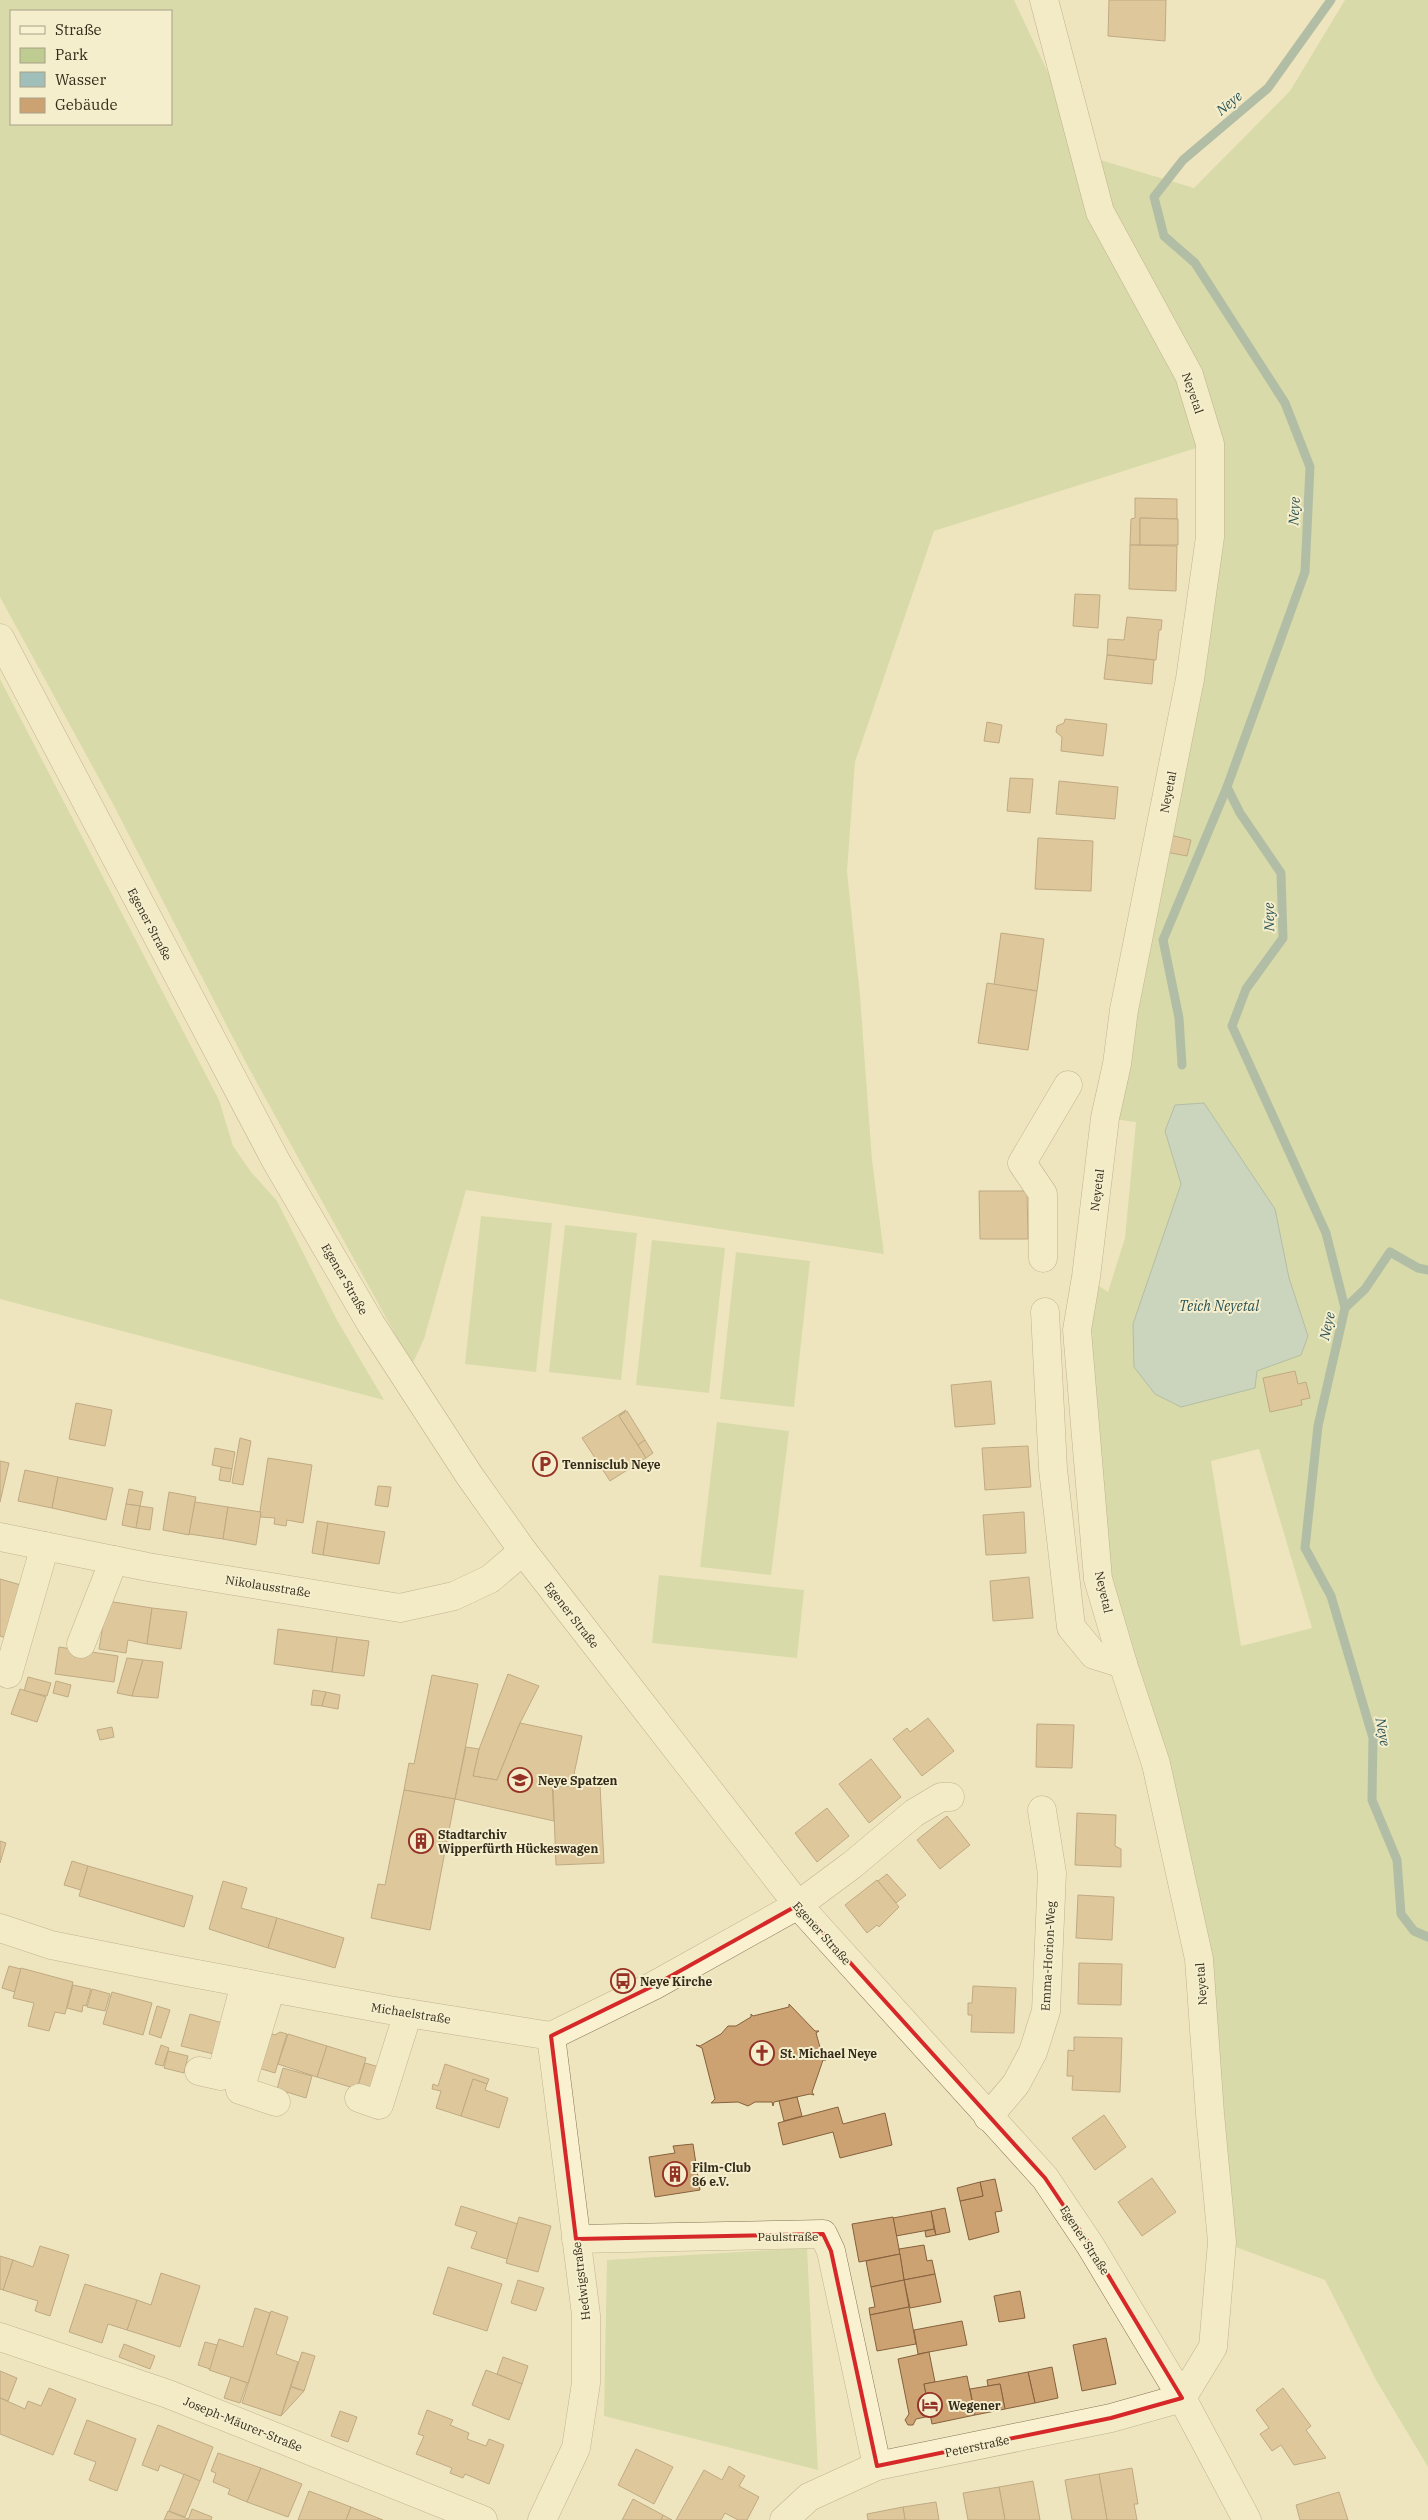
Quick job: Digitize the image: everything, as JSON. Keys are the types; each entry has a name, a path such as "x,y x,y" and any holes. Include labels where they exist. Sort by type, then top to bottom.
{"street":[{"name":"Neyetal","path":"1044,0 1100,212 1190,376 1210,444 1210,537 1190,679 1124,1010 1117,1064 1105,1118 1078,1330 1098,1579 1123,1664 1156,1764 1199,1959 1210,2114 1222,2242 1213,2347 1182,2398"},
{"name":"Egener Straße","path":"0,638 276,1161 376,1331 469,1475 523,1551 798,1906 1050,2186 1090,2245 1182,2398 1247,2520"},
{"path":"1043,1258 1043,1194 1022,1163 1068,1085"},
{"path":"1045,1312 1053,1469 1071,1627 1094,1655 1123,1664"},
{"name":"Nikolausstraße","path":"0,1537 114,1560 400,1608 454,1596 490,1579 523,1551"},
{"path":"8,1674 45,1546"},
{"path":"82,1644 114,1560"},
{"path":"551,2036 653,1986 798,1906 852,1865 914,1813 941,1797 950,1797"},
{"name":"Emma-Horion-Weg","path":"988,2117 1016,2084 1033,2052 1046,2011 1052,1873 1042,1810"},
{"name":"Michaelstraße","path":"0,1928 51,1945 408,2013 551,2036"},
{"path":"199,2071 221,2076 245,1983"},
{"path":"272,1988 240,2090 276,2102"},
{"path":"359,2098 379,2105 408,2013"},
{"name":"Hedwigstraße","path":"542,2520 576,2448 586,2383 586,2315 551,2036"},
{"name":"Paulstraße","path":"576,2239 823,2234 831,2251 878,2466"},
{"name":"Joseph-Mäurer-Straße","path":"0,2338 168,2394 483,2520"},
{"name":"Peterstraße","path":"784,2520 809,2496 878,2466 1111,2418 1182,2398"}],"highlighted area":[{"path":"798,1905 1045,2178 1090,2245 1182,2398 1111,2418 877,2466 831,2251 823,2234 576,2239 551,2036 653,1986"}],"green space":[{"path":"0,0 1014,0 1087,156 1194,188 1290,91 1345,0 1428,0 1428,2467 1376,2380 1325,2280 1222,2242 1199,1959 1098,1579 1086,1277 1108,1292 1125,1238 1136,1122 1105,1118 1190,679 1209,444 934,531 855,762 847,871 860,996 872,1160 884,1254 466,1190 424,1339 412,1365 245,1061 113,804 0,597","holes":["1165,1131 1249,1171 1275,1209 1289,1278 1308,1336 1301,1355 1257,1371 1133,1324 1181,1184","1259,1449 1312,1628 1241,1646 1211,1461"]},
{"path":"0,679 219,1100 233,1146 251,1172 277,1201 337,1320 384,1400 0,1299"},
{"path":"481,1216 552,1223 536,1372 465,1364"},
{"path":"565,1225 637,1233 621,1380 549,1372"},
{"path":"652,1240 725,1248 709,1393 636,1385"},
{"path":"736,1252 810,1261 794,1407 720,1399"},
{"path":"717,1422 789,1431 771,1575 700,1567"},
{"path":"659,1575 804,1590 797,1658 652,1643"},
{"path":"807,2248 818,2470 604,2416 607,2260"}],"water":[{"name":"Teich Neyetal","path":"1204,1103 1275,1209 1289,1278 1308,1336 1301,1355 1257,1371 1255,1388 1181,1407 1155,1394 1134,1367 1133,1324 1181,1184 1165,1131 1175,1105"}],"building":[{"path":"1109,0 1166,0 1165,41 1108,36"},
{"path":"1135,498 1177,499 1177,519 1140,518 1140,545 1130,545 1131,519 1135,518"},
{"path":"1140,518 1178,519 1178,545 1140,545"},
{"path":"1130,545 1177,546 1176,591 1129,589"},
{"path":"1075,594 1100,595 1098,628 1073,626"},
{"path":"1127,617 1162,620 1156,660 1107,655 1108,639 1124,640"},
{"path":"1107,655 1154,660 1152,684 1104,679"},
{"path":"1065,719 1107,724 1103,756 1061,751 1062,737 1056,732 1057,726 1064,723"},
{"path":"987,722 1002,725 999,743 984,741"},
{"path":"1010,778 1033,779 1030,813 1007,811"},
{"path":"1059,781 1118,787 1115,819 1056,814"},
{"path":"1170,835 1191,840 1187,856 1166,852"},
{"path":"1038,838 1093,841 1091,891 1035,889"},
{"path":"1001,933 1044,939 1037,991 994,985"},
{"path":"987,983 1037,991 1028,1050 978,1043"},
{"path":"979,1191 1027,1191 1028,1239 980,1239"},
{"path":"1295,1371 1298,1384 1306,1382 1310,1398 1301,1400 1302,1405 1270,1412 1263,1378"},
{"path":"991,1381 995,1424 955,1427 951,1385"},
{"path":"76,1403 112,1410 105,1446 69,1439"},
{"path":"626,1410 619,1416 646,1458 610,1481 582,1438"},
{"path":"627,1411 645,1440 638,1445 619,1416"},
{"path":"240,1438 251,1441 243,1485 232,1483"},
{"path":"645,1440 653,1453 646,1458 638,1445"},
{"path":"1028,1446 1031,1487 985,1490 982,1448"},
{"path":"215,1448 235,1452 232,1469 212,1465"},
{"path":"268,1458 312,1465 303,1523 287,1520 286,1526 274,1524 275,1518 261,1517 260,1511"},
{"path":"0,1461 9,1463 0,1502"},
{"path":"221,1467 232,1469 230,1482 219,1480"},
{"path":"25,1470 58,1477 52,1508 18,1501"},
{"path":"58,1477 113,1488 106,1520 52,1508"},
{"path":"378,1486 391,1487 388,1507 375,1505"},
{"path":"129,1489 143,1492 140,1506 126,1504"},
{"path":"169,1492 196,1497 189,1535 163,1530"},
{"path":"195,1502 228,1507 223,1539 189,1534"},
{"path":"126,1504 140,1506 136,1528 122,1525"},
{"path":"140,1506 153,1508 150,1530 136,1528"},
{"path":"228,1507 261,1512 256,1545 223,1539"},
{"path":"1024,1512 1026,1553 986,1555 983,1515"},
{"path":"317,1521 328,1523 323,1555 312,1553"},
{"path":"328,1523 385,1532 379,1564 323,1555"},
{"path":"1029,1577 1033,1618 993,1621 990,1581"},
{"path":"0,1579 28,1587 10,1639 0,1636"},
{"path":"107,1601 152,1608 147,1644 128,1640 126,1653 99,1649"},
{"path":"152,1608 187,1612 181,1649 147,1644"},
{"path":"278,1629 337,1637 332,1672 274,1664"},
{"path":"337,1637 369,1641 364,1676 332,1672"},
{"path":"59,1647 118,1656 114,1682 55,1674"},
{"path":"127,1658 143,1660 132,1696 117,1693"},
{"path":"143,1660 163,1662 158,1698 132,1696"},
{"path":"508,1674 539,1686 520,1723 497,1780 473,1776 479,1749"},
{"path":"432,1675 478,1684 455,1799 404,1790 409,1763 414,1764"},
{"path":"28,1677 51,1683 47,1696 24,1691"},
{"path":"56,1681 71,1685 68,1697 53,1693"},
{"path":"20,1689 46,1697 37,1722 11,1714"},
{"path":"313,1690 326,1692 322,1706 311,1705"},
{"path":"326,1692 340,1695 338,1709 322,1706"},
{"path":"928,1718 954,1751 922,1776 893,1739 907,1728 910,1732"},
{"path":"520,1723 582,1736 573,1779 552,1781 554,1821 455,1799 466,1747 479,1749 473,1776 497,1780"},
{"path":"1037,1724 1074,1725 1072,1768 1036,1767"},
{"path":"112,1727 114,1737 100,1740 97,1730"},
{"path":"871,1759 901,1797 869,1823 839,1784"},
{"path":"600,1785 604,1863 556,1865 553,1787"},
{"name":"Stadtarchiv Wipperfürth Hückeswagen","path":"404,1790 455,1799 430,1930 371,1918 378,1884 385,1885"},
{"path":"827,1808 849,1836 817,1862 795,1833"},
{"path":"1077,1813 1116,1815 1115,1846 1121,1849 1121,1867 1075,1865"},
{"path":"947,1816 970,1845 940,1869 917,1840"},
{"path":"0,1841 6,1843 0,1863"},
{"path":"72,1861 88,1866 81,1890 64,1885"},
{"path":"88,1866 193,1896 184,1927 79,1896"},
{"path":"887,1874 906,1895 896,1903 878,1881"},
{"path":"877,1880 899,1907 879,1927 877,1925 867,1933 845,1905"},
{"path":"223,1881 247,1888 241,1908 277,1918 268,1948 209,1929"},
{"path":"1078,1895 1114,1897 1112,1940 1076,1938"},
{"path":"277,1918 344,1938 335,1968 268,1948"},
{"path":"1079,1963 1122,1964 1121,2005 1078,2004"},
{"path":"9,1966 21,1969 15,1992 2,1988"},
{"path":"21,1968 73,1982 65,2014 55,2012 49,2031 28,2026 34,2003 13,1998"},
{"path":"73,1985 91,1989 86,2006 83,2005 82,2012 67,2008"},
{"path":"973,1986 1016,1988 1014,2033 971,2032 972,2015 968,2015 968,2003 972,2003"},
{"path":"92,1989 110,1994 105,2011 87,2007"},
{"path":"112,1992 152,2003 143,2035 103,2024"},
{"name":"St. Michael Neye","path":"789,2004 815,2031 819,2031 816,2033 823,2058 826,2060 823,2060 812,2092 814,2095 810,2094 774,2102 773,2106 772,2102 755,2102 748,2106 738,2102 711,2103 715,2099 702,2048 696,2045 700,2046 721,2034 728,2026 736,2026 751,2017 751,2014 753,2016 789,2007"},
{"path":"157,2006 170,2010 161,2038 149,2034"},
{"path":"190,2014 230,2025 222,2056 181,2046"},
{"path":"263,2031 275,2035 280,2032 287,2034 275,2073 252,2066"},
{"path":"288,2034 327,2046 317,2077 278,2064"},
{"path":"1074,2037 1122,2038 1120,2092 1072,2090 1073,2076 1067,2076 1068,2050 1074,2051"},
{"path":"161,2045 169,2048 163,2066 155,2064"},
{"path":"327,2046 366,2058 357,2089 317,2077"},
{"path":"168,2051 188,2056 184,2073 164,2068"},
{"path":"365,2063 383,2068 375,2090 358,2086"},
{"path":"445,2064 489,2079 487,2084 473,2079 461,2116 436,2108 441,2091 432,2089 433,2084 438,2086"},
{"path":"283,2068 312,2076 306,2098 277,2089"},
{"path":"473,2079 487,2084 485,2090 508,2098 499,2128 461,2116"},
{"path":"797,2097 802,2116 784,2121 779,2101"},
{"path":"838,2107 843,2124 885,2113 892,2145 840,2158 833,2132 783,2145 778,2123"},
{"path":"1104,2115 1126,2147 1095,2170 1072,2138"},
{"name":"Film-Club 86 e.V.","path":"693,2144 700,2190 655,2197 649,2157 675,2153 673,2146"},
{"path":"1152,2178 1176,2212 1142,2236 1118,2202"},
{"path":"995,2179 1002,2211 995,2212 999,2232 969,2240 960,2201 983,2196 980,2182"},
{"path":"980,2182 983,2196 960,2201 957,2188"},
{"path":"461,2206 518,2224 507,2259 471,2248 477,2232 455,2225"},
{"path":"945,2208 950,2232 936,2235 931,2211"},
{"path":"931,2211 934,2229 896,2236 893,2218"},
{"path":"519,2217 551,2226 538,2272 506,2263"},
{"path":"893,2217 900,2254 859,2262 852,2224"},
{"path":"934,2229 936,2235 926,2237 925,2231"},
{"path":"924,2245 927,2261 932,2260 935,2274 904,2280 899,2249"},
{"path":"40,2246 69,2255 50,2316 35,2311 38,2301 3,2290 13,2260 33,2267"},
{"path":"900,2254 904,2280 871,2287 866,2261"},
{"path":"0,2256 13,2260 3,2290 0,2289"},
{"path":"448,2267 502,2284 487,2331 433,2314"},
{"path":"161,2273 200,2286 180,2347 127,2330 137,2300 151,2305"},
{"path":"935,2274 941,2302 910,2308 904,2280"},
{"path":"518,2280 544,2288 536,2311 511,2303"},
{"path":"904,2280 909,2307 870,2315 869,2308 875,2307 871,2287"},
{"path":"85,2284 137,2300 127,2330 108,2324 102,2343 69,2332"},
{"path":"1020,2291 1025,2318 999,2322 994,2296"},
{"path":"909,2307 916,2344 877,2351 870,2315"},
{"path":"255,2308 270,2313 248,2383 209,2370 219,2339 243,2347"},
{"path":"271,2311 288,2317 276,2354 298,2362 281,2416 242,2403"},
{"path":"962,2321 967,2345 918,2354 914,2330"},
{"path":"1106,2338 1116,2384 1082,2391 1073,2345"},
{"path":"205,2342 217,2345 210,2369 198,2365"},
{"path":"124,2344 155,2356 150,2369 119,2357"},
{"path":"302,2352 315,2356 304,2391 291,2386"},
{"path":"929,2352 935,2382 924,2384 930,2416 916,2419 913,2425 908,2425 905,2420 909,2414 898,2359"},
{"path":"503,2357 528,2366 522,2384 497,2374"},
{"path":"1052,2367 1058,2398 1035,2403 1028,2372"},
{"path":"486,2370 522,2384 509,2420 472,2405"},
{"path":"0,2371 17,2378 8,2401 0,2398"},
{"path":"1028,2372 1035,2403 1005,2409 1000,2384 988,2386 987,2380"},
{"path":"967,2376 975,2415 932,2424 924,2384"},
{"path":"231,2377 247,2383 240,2403 224,2398"},
{"path":"1000,2384 1005,2409 975,2415 970,2389"},
{"path":"291,2387 304,2391 281,2416"},
{"path":"49,2388 76,2399 53,2455 0,2434 0,2398 25,2409 28,2401 41,2406"},
{"path":"1283,2388 1311,2426 1306,2430 1326,2458 1294,2465 1281,2445 1272,2451 1260,2434 1269,2428 1256,2410"},
{"path":"427,2410 453,2420 450,2425 469,2433 467,2439 486,2446 489,2439 504,2445 489,2484 465,2474 463,2478 450,2473 452,2468 416,2454 424,2436 418,2434"},
{"path":"340,2411 357,2417 348,2442 331,2436"},
{"path":"87,2420 136,2439 117,2491 89,2480 96,2462 74,2454"},
{"path":"158,2425 213,2447 200,2481 160,2465 158,2471 142,2465"},
{"path":"636,2449 673,2467 654,2504 618,2485"},
{"path":"218,2453 261,2468 247,2502 228,2494 230,2489 213,2482 216,2473 211,2471"},
{"path":"729,2466 745,2476 739,2486 759,2497 747,2520 738,2520 725,2513 721,2520 676,2520 704,2470 722,2480"},
{"path":"261,2468 302,2484 288,2517 247,2502"},
{"path":"1132,2468 1138,2504 1134,2504 1137,2520 1107,2520 1099,2474"},
{"path":"184,2474 200,2481 185,2517 169,2511"},
{"path":"1099,2474 1107,2520 1072,2520 1065,2480"},
{"path":"1033,2481 1040,2520 1005,2520 999,2487"},
{"path":"999,2487 1005,2520 968,2520 963,2493"},
{"path":"309,2491 351,2507 346,2520 298,2520"},
{"path":"1339,2492 1348,2520 1300,2520 1296,2505"},
{"path":"633,2499 663,2515 661,2520 622,2520"},
{"path":"936,2502 939,2520 905,2520 903,2507"},
{"path":"351,2507 383,2520 346,2520"},
{"path":"903,2507 905,2520 868,2520 867,2514"},
{"path":"192,2509 212,2517 211,2520 188,2520"},
{"path":"168,2511 188,2519 188,2520 164,2520"},
{"path":"663,2515 672,2520 661,2520"}],"waterway":[{"name":"Neye","path":"1331,0 1268,88 1183,160 1154,197 1164,236 1195,263 1285,403 1310,467 1305,572 1227,787 1240,813 1281,873 1283,938 1246,989 1232,1026 1326,1233 1345,1308 1318,1426 1305,1548 1331,1596 1373,1738 1372,1800 1397,1860 1401,1914 1414,1931 1428,1937"},
{"path":"1182,1065 1179,1018 1163,940 1227,787"},
{"path":"1345,1308 1365,1289 1390,1252 1418,1268 1428,1270"}],"place":[{"name":"Tennisclub Neye","path":"545,1464"},
{"name":"Neye Spatzen","path":"520,1780"},
{"name":"Stadtarchiv Wipperfürth Hückeswagen","path":"421,1841"},
{"name":"Neye Kirche","path":"623,1981"},
{"name":"St. Michael Neye","path":"762,2053"},
{"name":"Film-Club 86 e.V.","path":"675,2174"},
{"name":"Wegener","path":"930,2405"}]}
